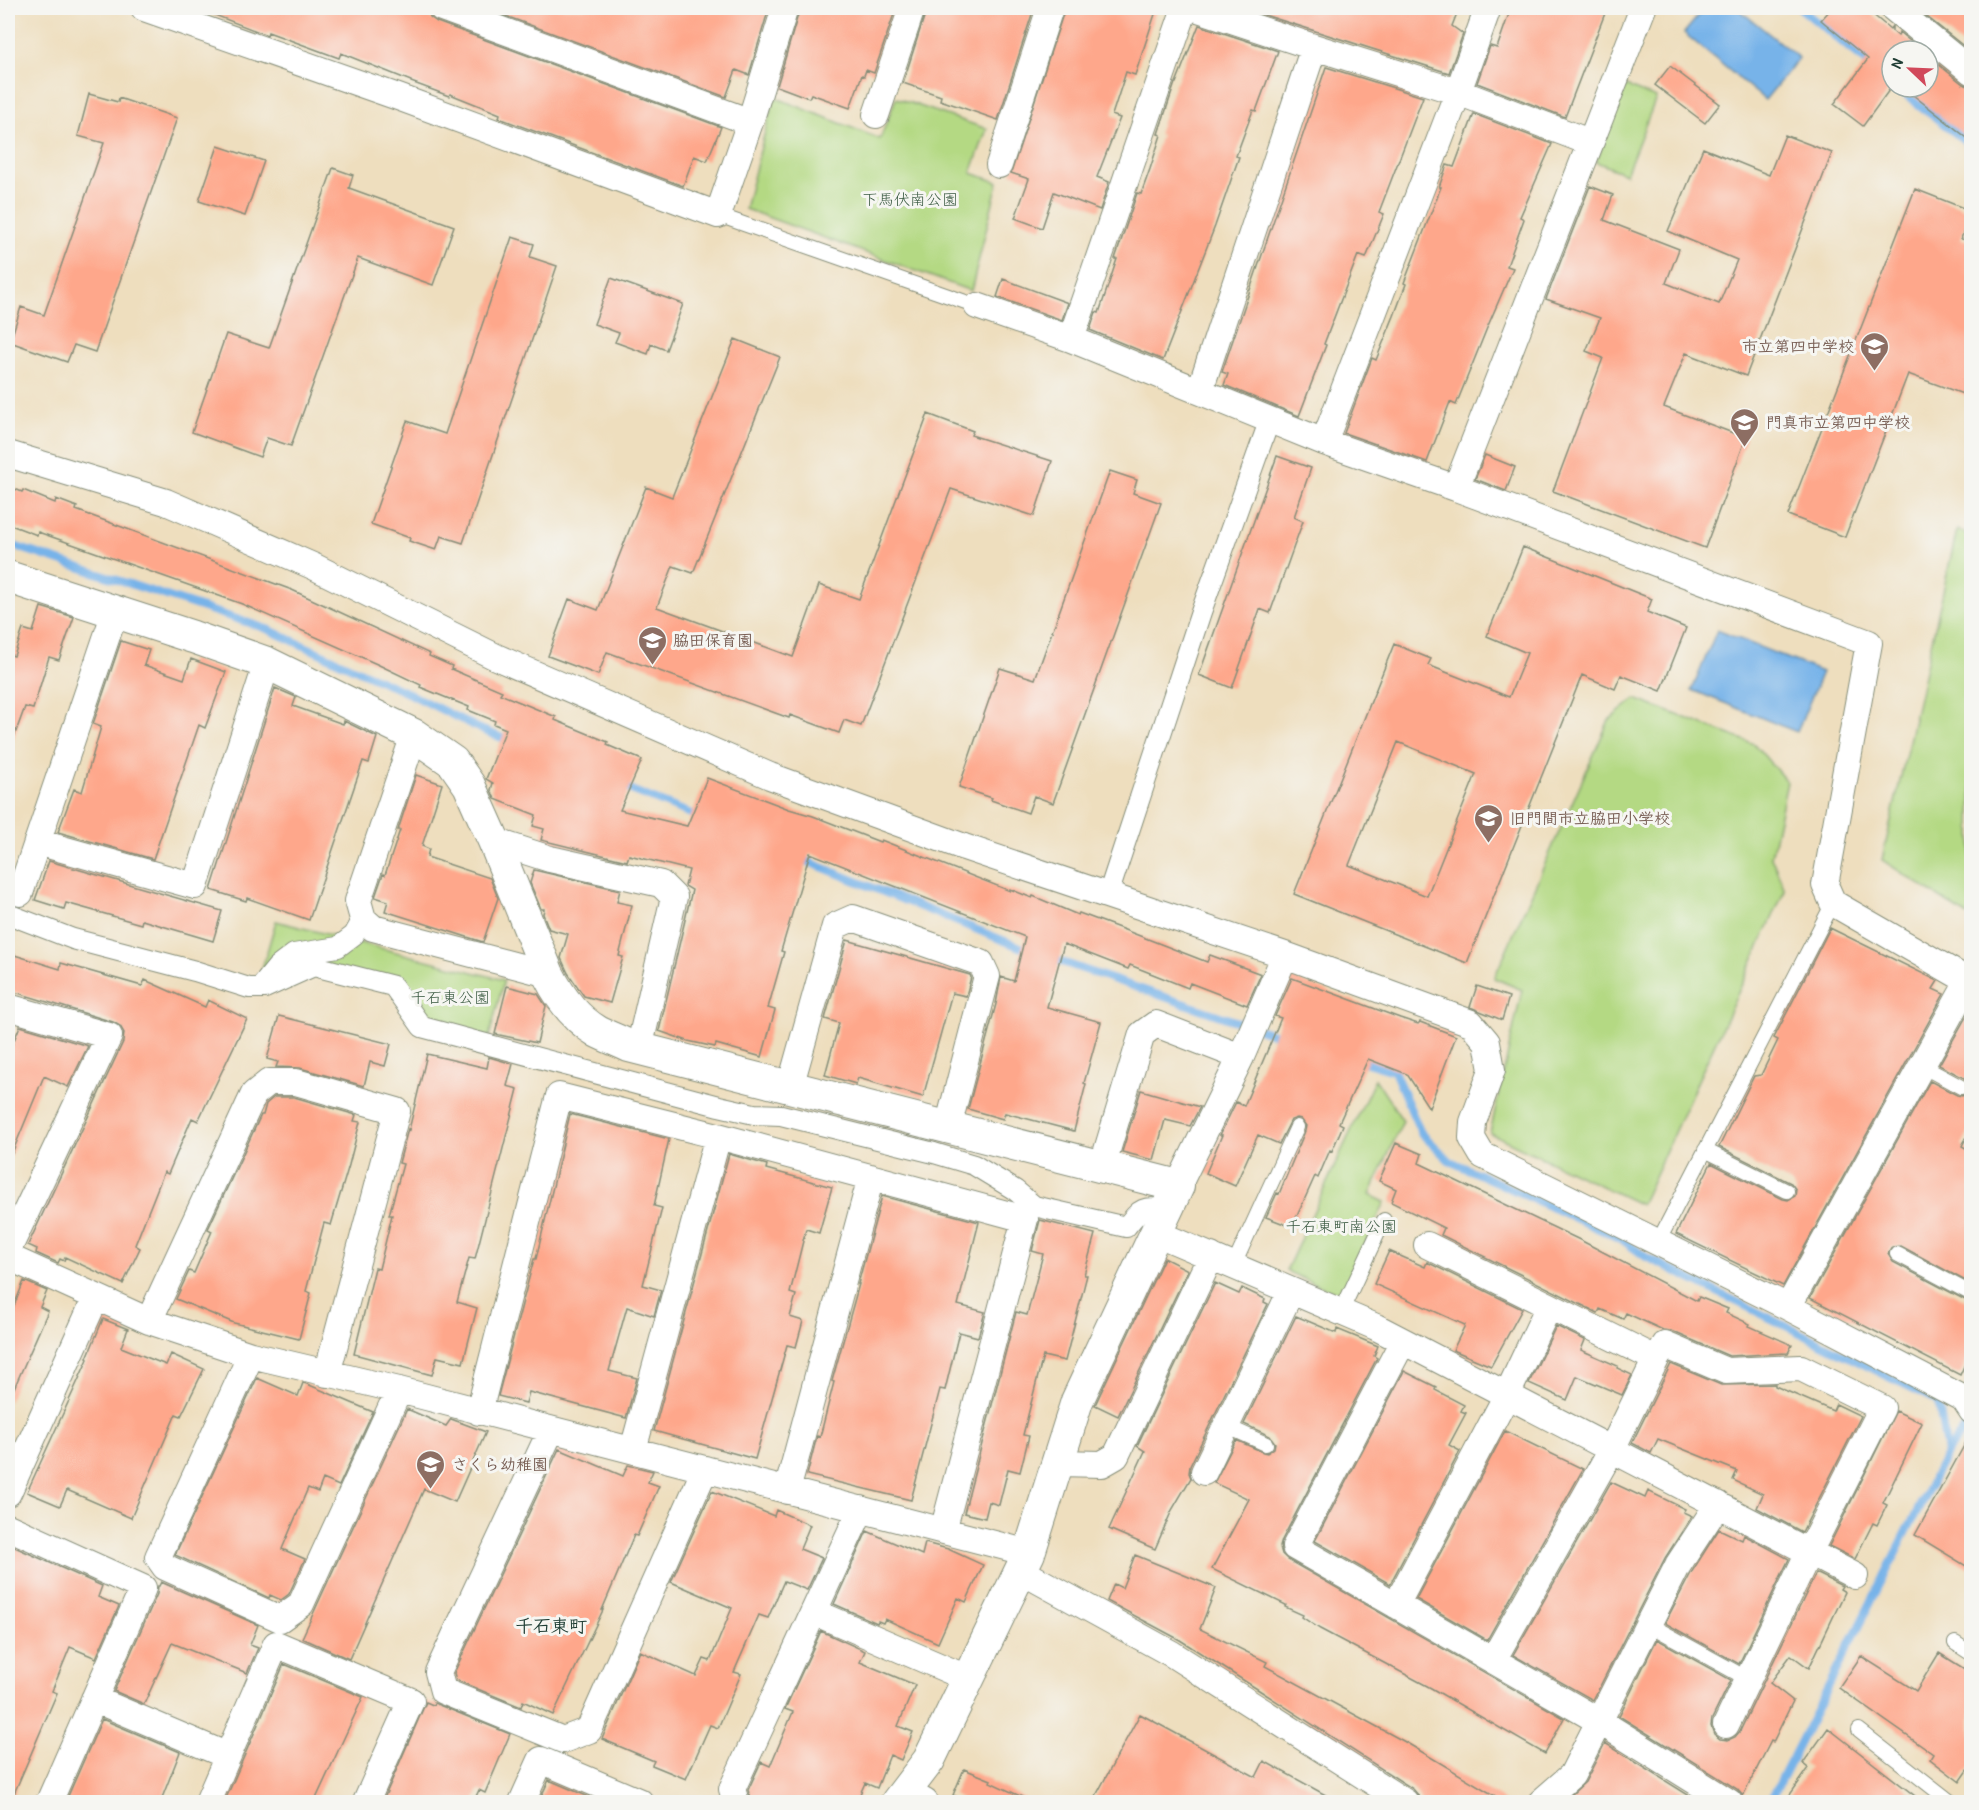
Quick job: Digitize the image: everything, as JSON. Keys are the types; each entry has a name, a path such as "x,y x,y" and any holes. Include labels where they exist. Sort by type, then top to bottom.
{"street":[{"path":"144,8 398,97 718,215 750,122 785,8"},
{"path":"442,8 750,122"},
{"path":"876,115 912,8"},
{"path":"999,165 1050,8"},
{"path":"1071,339 1199,8 1458,92 1589,142"},
{"path":"1324,442 1488,8"},
{"path":"1456,488 1643,8"},
{"path":"1893,8 1971,72"},
{"path":"1200,390 1314,47"},
{"path":"977,306 1071,339 1324,442 1456,488 1869,643 1825,885 1833,903 1970,982 1788,1307"},
{"path":"1108,895 1202,612 1270,419"},
{"path":"8,454 166,502 315,567 496,657 770,776 964,847 1285,955 1471,1023 1487,1042 1492,1070 1473,1122 1472,1138 1482,1155 1788,1307 1969,1401"},
{"path":"8,577 267,663 414,735 453,762 469,785 495,841 540,959 556,989 574,1011 596,1031 639,1049 1102,1167 1167,1210 1222,1261 1403,1341 1855,1576"},
{"path":"8,889 20,893 115,612"},
{"path":"37,842 195,886 267,663"},
{"path":"414,735 358,902 363,919 373,928 548,974"},
{"path":"495,841 550,859 660,884 674,897 639,1049"},
{"path":"8,914 74,939 195,971 249,988 265,988 314,966 393,986 422,1027 719,1106 754,1114 781,1115 934,1153 974,1165 1015,1190 1034,1206 1126,1227 1138,1211 1148,1207 1167,1210"},
{"path":"790,1087 835,926 853,918 981,963 987,976 948,1127"},
{"path":"260,988 277,967 294,954 338,947 354,935 363,919"},
{"path":"910,1799 1025,1562 1077,1401 1241,1057 1285,955"},
{"path":"8,1007 109,1036 8,1250"},
{"path":"1102,1167 1142,1034 1156,1024 1241,1057"},
{"path":"149,1321 254,1094 269,1082 296,1082 397,1111 327,1374"},
{"path":"479,1412 559,1096 718,1136 1025,1219 943,1531"},
{"path":"633,1450 718,1136"},
{"path":"787,1491 871,1177"},
{"path":"1427,1245 1656,1359"},
{"path":"8,1257 149,1321 251,1355 399,1390 861,1509 943,1531 1025,1562 1405,1803"},
{"path":"1058,1463 1102,1464 1116,1456 1222,1261"},
{"path":"1204,1473 1291,1291"},
{"path":"8,1493 96,1297"},
{"path":"1396,1605 1507,1395 1549,1306"},
{"path":"1403,1341 1294,1547 1599,1721 1729,1803"},
{"path":"1493,1660 1612,1449 1665,1345 1726,1371 1801,1368 1882,1408 1809,1552 1726,1725"},
{"path":"251,1355 158,1557 165,1567 280,1618 302,1604 399,1390"},
{"path":"551,1430 438,1672 444,1691 562,1740 589,1730 705,1469"},
{"path":"1541,1803 1572,1775 1678,1565 1718,1504"},
{"path":"736,1803 732,1789 861,1509"},
{"path":"8,1528 143,1588 49,1803"},
{"path":"814,1612 969,1678"},
{"path":"208,1803 276,1644 411,1701 366,1803"},
{"path":"94,1699 228,1756"},
{"path":"522,1803 541,1760 640,1803"}],"lane":[{"path":"718,215 977,306"},
{"path":"1658,1242 1833,903"},
{"path":"1922,1066 1961,1087"},
{"path":"1222,1261 1297,1127"},
{"path":"1705,1150 1787,1191"},
{"path":"1341,1312 1384,1220"},
{"path":"1897,1254 1971,1294"},
{"path":"1226,1426 1266,1444"},
{"path":"1648,1624 1748,1679"},
{"path":"1955,1643 1971,1654"},
{"path":"1859,1730 1951,1803"}],"green space":[{"path":"1626,86 1656,98 1626,174 1596,162"},
{"name":"下馬伏南公園","path":"774,97 880,139 896,98 987,129 971,173 998,182 971,291 745,209"},
{"path":"1957,530 1972,535 1971,918 1882,860"},
{"path":"1635,699 1754,744 1787,782 1771,857 1785,890 1641,1205 1490,1133 1522,990 1494,978 1609,720"},
{"name":"千石東公園","path":"276,921 504,980 489,1037 427,1021 397,981 280,974 262,969"},
{"name":"千石東町南公園","path":"1375,1079 1403,1121 1370,1195 1385,1202 1342,1296 1286,1271"}],"water":[{"path":"1705,8 1737,8 1799,58 1765,100 1684,33"},
{"path":"1717,630 1822,672 1797,732 1692,690"}],"building":[{"path":"199,8 427,8 430,17 437,22 721,127 707,161 694,156 683,186 499,118 500,114 450,94 449,96 411,82 341,53 339,58 268,32 267,35"},
{"path":"484,8 769,8 749,75 736,70 726,97"},
{"path":"800,8 896,8 874,73 866,70 864,76 862,75 850,108 811,94 809,98 777,86"},
{"path":"927,8 1034,8 998,120 940,100 941,96 903,83"},
{"path":"1065,8 1157,8 1135,75 1126,72 1112,115 1120,118 1097,177 1109,182 1100,210 1054,192 1042,228 1015,218 1029,179 1011,173"},
{"path":"1242,8 1459,8 1452,26 1463,34 1449,73"},
{"path":"1511,8 1607,8 1565,117 1477,83 1490,46 1497,48"},
{"path":"1832,8 1865,8 1890,29 1892,26 1892,31 1898,36 1899,32 1907,39 1880,39 1880,99 1883,99 1863,126 1834,104 1868,59 1821,20"},
{"path":"1916,8 1971,8 1971,52"},
{"path":"1199,25 1278,51 1256,111 1253,110 1236,156 1239,157 1215,226 1163,360 1090,330 1096,312 1099,313 1137,193 1141,194 1150,169 1161,135 1158,134 1175,83"},
{"path":"1670,66 1720,104 1705,123 1655,85"},
{"path":"1940,66 1963,84 1971,87 1971,141 1918,99 1940,99"},
{"path":"1326,67 1423,97 1379,212 1384,214 1366,258 1358,255 1299,416 1224,385 1228,374 1222,372"},
{"path":"89,94 118,102 119,98 177,118 95,352 74,345 67,362 10,342 21,307 44,315 104,143 78,136"},
{"path":"1474,114 1552,144 1520,217 1524,219 1507,266 1513,268 1456,405 1450,402 1427,462 1344,433 1372,358 1376,360 1394,316 1447,165 1454,167"},
{"path":"1785,135 1832,153 1746,376 1686,353 1664,407 1746,438 1705,548 1553,491 1603,358 1586,351 1600,318 1546,299 1590,186 1613,195 1604,220 1679,249 1666,283 1719,304 1737,260 1668,231 1703,148 1769,175"},
{"path":"218,146 264,161 245,216 199,201"},
{"path":"333,168 353,175 349,188 454,226 433,285 358,258 291,446 267,438 260,457 192,432 226,334 269,348"},
{"path":"1915,189 1971,211 1961,239 1971,241 1971,397 1908,374 1845,537 1788,515"},
{"path":"512,237 534,244 530,257 557,266 463,543 441,536 436,550 371,524 407,421 445,434"},
{"path":"611,278 683,304 666,350 651,344 648,354 615,342 619,333 594,324"},
{"path":"1003,279 1068,303 1062,320 997,297"},
{"path":"735,339 780,357 693,573 673,566 657,607 793,657 819,585 859,599 928,414 973,431 971,435 1052,461 1034,516 951,489 861,726 844,720 839,733 790,715 789,718 607,652 598,675 548,656 569,599 598,610 646,487 672,497"},
{"path":"1485,455 1515,467 1506,491 1475,479"},
{"path":"1277,456 1311,468 1294,517 1303,521 1270,613 1260,609 1232,688 1199,675"},
{"path":"1110,471 1137,480 1133,493 1161,503 1053,803 1034,796 1028,813 959,787 1000,668 1035,679"},
{"path":"8,486 55,503 56,499 77,507 76,510 292,590 430,654 429,656 452,666 451,669 502,691 500,694 556,717 555,720 608,742 607,745 642,760 620,810 687,826 707,778 880,842 881,840 1010,891 1010,889 1032,898 1033,896 1078,915 1079,913 1207,962 1210,955 1261,974 1247,1005 1190,983 1188,988 1130,965 1128,969 1064,944 1047,1007 1101,1022 1084,1083 1086,1084 1074,1131 1005,1113 1003,1119 968,1109 1001,977 1014,981 1025,937 810,853 781,951 784,952 768,1008 775,1010 762,1057 716,1044 715,1047 688,1041 659,1031 692,890 685,886 689,870 629,855 627,861 541,840 544,829 533,826 536,815 495,799 491,790 493,783 486,779 506,729 494,724 495,721 468,710 469,707 420,687 421,685 379,665 242,604 38,532 37,535 8,524"},
{"path":"1523,547 1652,599 1647,612 1686,628 1661,691 1621,675 1615,689 1582,675 1467,963 1294,894 1394,644 1431,659 1428,665 1509,697 1527,653 1487,636","holes":["1398,742 1476,774 1427,896 1349,865"]},
{"path":"41,607 74,617 59,660 49,657 33,709 25,707 10,748 8,747 8,654 14,656 23,629 33,632"},
{"path":"121,641 149,650 144,665 184,679 191,659 226,672 205,728 199,725 153,859 58,832 74,789 82,792 101,727 93,724"},
{"path":"275,688 296,697 293,706 343,724 344,721 377,737 369,763 363,761 309,920 247,898 246,901 211,890"},
{"path":"416,775 442,784 422,846 429,849 427,857 490,878 498,898 483,942 385,911 388,901 375,897 383,874 385,875"},
{"path":"49,861 222,911 213,941 142,920 141,924 66,903 64,909 35,900"},
{"path":"534,870 620,890 617,902 632,905 619,956 623,957 610,1003 584,996 568,973 561,958 568,934 549,929 543,914 544,909 541,909 530,883"},
{"path":"1830,928 1938,981 1933,989 1944,994 1783,1286 1676,1234 1711,1163 1783,1199 1788,1200 1795,1196 1796,1190 1791,1183 1719,1147 1754,1076 1761,1075 1778,1040 1774,1038"},
{"path":"847,940 971,977 966,996 952,993 923,1097 858,1078 856,1084 825,1075 839,1023 825,1019"},
{"path":"8,953 60,969 61,963 142,986 145,980 205,1007 208,1000 247,1019 198,1121 192,1118 168,1174 164,1172 135,1245 140,1248 123,1284 65,1257 64,1261 60,1259 58,1263 36,1253 37,1249 28,1245 123,1042 124,1033 120,1026 113,1022 8,990"},
{"path":"1292,978 1456,1036 1429,1108 1407,1074 1368,1059 1339,1123 1343,1125 1332,1151 1330,1150 1318,1178 1315,1176 1292,1227 1266,1217 1277,1193 1279,1194 1305,1131 1306,1126 1301,1119 1291,1120 1279,1144 1258,1135 1235,1186 1206,1173 1222,1135 1220,1135 1236,1102 1244,1106 1281,1018 1275,1016"},
{"path":"507,986 538,994 546,1006 537,1043 495,1034"},
{"path":"1477,986 1509,997 1502,1020 1470,1007"},
{"path":"1971,1008 1971,1129 1962,1146 1971,1151 1971,1284 1901,1246 1892,1247 1888,1254 1893,1262 1971,1303 1971,1351 1960,1375 1810,1298 1930,1081 1957,1095 1962,1096 1969,1092 1970,1086 1966,1079 1939,1065"},
{"path":"279,1016 391,1044 385,1066 370,1062 364,1086 300,1068 276,1067 278,1062 267,1059"},
{"path":"20,1026 88,1046 68,1087 44,1076 8,1163 8,1055"},
{"path":"427,1054 487,1068 489,1057 513,1064 507,1086 518,1089 475,1259 469,1258 457,1302 477,1308 463,1363 437,1357 432,1375 354,1354 375,1268 379,1269 392,1215 389,1215 403,1164 399,1163"},
{"path":"1141,1090 1200,1107 1190,1126 1165,1120 1154,1160 1122,1152"},
{"path":"274,1097 294,1097 356,1115 354,1121 360,1122 331,1225 324,1223 306,1291 311,1293 299,1339 234,1323 176,1299 189,1271 194,1273 212,1231 208,1229 261,1115 263,1115 266,1104"},
{"path":"570,1114 669,1139 654,1206 662,1208 643,1285 661,1290 654,1316 627,1307 609,1371 637,1378 626,1418 529,1392 526,1403 498,1396 534,1259 536,1259"},
{"path":"1396,1143 1422,1154 1419,1163 1582,1241 1697,1301 1699,1297 1728,1309 1726,1313 1750,1324 1749,1326 1792,1345 1788,1353 1729,1356 1626,1313 1623,1319 1600,1309 1598,1313 1441,1235 1444,1228 1391,1202 1396,1189 1379,1181"},
{"path":"729,1154 767,1165 766,1169 832,1187 819,1233 806,1229 790,1293 796,1295 790,1317 803,1321 796,1347 787,1345 755,1459 654,1431"},
{"path":"882,1196 979,1222 958,1305 985,1312 978,1337 959,1332 945,1390 940,1389 911,1500 807,1475 817,1436 820,1437 834,1382 832,1381"},
{"path":"1040,1220 1095,1234 1065,1361 1043,1356 1023,1435 1029,1436 1020,1472 1008,1469 999,1505 989,1502 985,1518 964,1513 1016,1312 1027,1315 1043,1254 1032,1251"},
{"path":"1389,1251 1425,1267 1427,1262 1522,1309 1491,1366 1453,1350 1465,1325 1374,1284"},
{"path":"1164,1258 1188,1270 1118,1416 1095,1405"},
{"path":"24,1281 47,1291 40,1307 48,1311 8,1402 8,1321"},
{"path":"1215,1283 1239,1294 1242,1288 1265,1299 1264,1302 1268,1304 1190,1466 1191,1478 1172,1510 1155,1549 1109,1529 1145,1451 1137,1446"},
{"path":"1296,1316 1336,1333 1337,1329 1378,1346 1374,1356 1377,1358 1282,1540 1280,1547 1282,1554 1288,1560 1564,1718 1545,1754 1431,1688 1320,1629 1302,1617 1303,1615 1285,1607 1286,1605 1212,1569 1249,1499 1214,1483 1236,1440 1267,1453 1274,1448 1275,1443 1270,1436 1244,1424"},
{"path":"103,1319 128,1329 121,1347 166,1365 171,1354 204,1369 181,1416 176,1414 131,1518 67,1490 60,1506 27,1492 88,1359"},
{"path":"1556,1326 1585,1340 1581,1350 1618,1366 1617,1368 1632,1375 1622,1395 1577,1376 1567,1400 1529,1383"},
{"path":"1671,1364 1721,1385 1775,1384 1775,1386 1833,1411 1836,1404 1861,1416 1802,1532 1757,1508 1763,1494 1733,1480 1737,1471 1658,1439 1651,1453 1632,1443"},
{"path":"1404,1371 1436,1387 1435,1390 1464,1405 1461,1411 1466,1413 1449,1445 1460,1451 1390,1584 1315,1541"},
{"path":"257,1378 298,1396 303,1383 307,1384 373,1412 339,1486 323,1479 318,1492 308,1488 282,1549 305,1559 289,1594 281,1600 270,1595 269,1598 175,1555"},
{"path":"407,1409 446,1426 451,1419 486,1432 455,1502 424,1489 349,1659 302,1638"},
{"path":"1896,1411 1922,1423 1883,1503 1887,1505 1877,1525 1873,1523 1855,1559 1829,1546"},
{"path":"1505,1431 1583,1469 1487,1640 1416,1599"},
{"path":"1971,1433 1971,1569 1915,1535"},
{"path":"559,1449 623,1476 628,1465 653,1471 648,1482 659,1486 637,1536 634,1535 603,1610 553,1715 523,1701 521,1707 456,1680 454,1673"},
{"path":"1611,1482 1645,1498 1648,1491 1685,1509 1683,1512 1692,1516 1665,1558 1593,1700 1513,1655"},
{"path":"712,1491 774,1516 776,1510 810,1525 800,1549 822,1558 807,1590 784,1581 768,1618 759,1615 734,1672 741,1674 718,1728 710,1725 686,1779 652,1765 654,1761 602,1739 640,1651 696,1676 704,1659 710,1661 732,1608 671,1582"},
{"path":"1719,1529 1742,1540 1744,1535 1789,1559 1739,1664 1665,1623 1691,1573"},
{"path":"867,1531 922,1555 925,1543 948,1549 983,1565 966,1602 958,1598 938,1643 885,1619 883,1623 878,1621 877,1623 834,1604"},
{"path":"8,1544 102,1586 98,1597 119,1606 96,1658 70,1647 52,1691 57,1693 10,1803 8,1803"},
{"path":"1135,1555 1216,1588 1200,1629 1267,1662 1265,1666 1407,1743 1507,1803 1423,1803 1413,1789 1262,1692 1180,1640 1107,1601 1114,1584 1122,1588"},
{"path":"1816,1573 1842,1586 1840,1589 1845,1592 1809,1668 1791,1655 1770,1683 1793,1701 1743,1796 1737,1789 1619,1716 1657,1639 1731,1680 1712,1719 1711,1726 1714,1734 1720,1739 1728,1740 1735,1737 1740,1731"},
{"path":"161,1582 258,1625 250,1645 258,1648 247,1673 172,1643 144,1704 114,1691"},
{"path":"821,1631 865,1651 860,1662 915,1685 898,1726 913,1732 901,1760 890,1755 877,1788 865,1783 856,1803 764,1803 750,1797 748,1790 761,1762 770,1766 793,1712 785,1709"},
{"path":"1939,1653 1971,1673 1971,1766 1960,1782 1930,1759 1933,1754 1839,1688 1861,1656 1916,1691"},
{"path":"284,1664 363,1697 314,1803 224,1803"},
{"path":"426,1702 433,1705 434,1703 510,1734 485,1793 479,1790 473,1803 382,1803"},
{"path":"1140,1714 1256,1777 1264,1761 1340,1803 1092,1803"},
{"path":"102,1719 180,1752 160,1803 65,1803"},
{"path":"1828,1728 1924,1803 1784,1803 1809,1768 1803,1763"},
{"path":"1605,1743 1701,1803 1567,1803 1571,1795 1585,1782"},
{"path":"964,1769 1035,1803 971,1803 953,1795"},
{"path":"549,1780 603,1803 538,1803"}],"waterway":[{"path":"1800,8 1873,68"},
{"path":"1911,99 1972,146"},
{"path":"8,544 267,629 512,742"},
{"path":"621,786 701,818"},
{"path":"799,858 1032,952"},
{"path":"1050,958 1285,1038"},
{"path":"1357,1060 1394,1071 1421,1133 1450,1161 1621,1239 1646,1257 1938,1401 1947,1452"},
{"path":"1770,1802 1947,1452 1972,1419"}],"place":[{"name":"市立第四中学校","path":"1875,372"},
{"name":"門真市立第四中学校","path":"1745,448"},
{"name":"脇田保育園","path":"652,666"},
{"name":"旧門間市立脇田小学校","path":"1489,844"},
{"name":"さくら幼稚園","path":"431,1490"}],"district":[{"name":"千石東町","path":"551,1626"}]}
